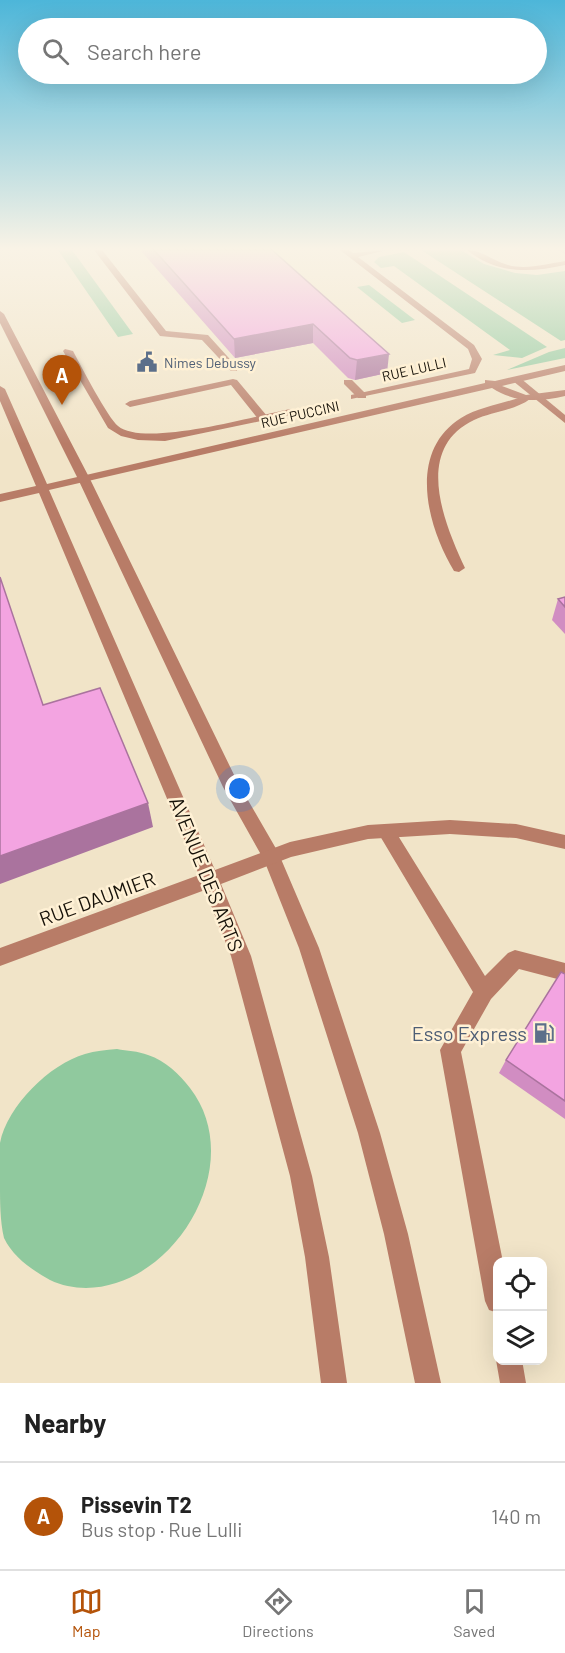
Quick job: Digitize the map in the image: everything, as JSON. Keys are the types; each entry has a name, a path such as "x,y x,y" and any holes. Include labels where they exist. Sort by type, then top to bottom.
{"street":[{"path":"0,315 84,479 231,787 272,857 309,948 369,1133 396,1234 428,1383"},
{"path":"148,315 163,334 205,337 234,369"},
{"name":"RUE LULLI","path":"348,382 359,397 472,371 478,364 478,357 471,347 429,315"},
{"path":"68,351 113,428 120,432 148,438 165,438 290,412"},
{"name":"RUE PUCCINI","path":"0,498 565,368"},
{"path":"472,371 504,393 525,399 540,399 565,393"},
{"path":"516,379 565,420"},
{"path":"130,404 233,382 263,418"},
{"name":"AVENUE DES ARTS","path":"0,389 186,819 242,956 301,1176 317,1257 334,1383"},
{"path":"459,568 441,531 436,510 433,461 436,451 440,442 450,431 466,420 525,399"},
{"name":"RUE DAUMIER","path":"0,957 272,857 307,846 368,832 450,827 516,831 565,842"},
{"path":"386,831 484,992"},
{"path":"493,1275 450,1050 484,992 515,959 565,972"},
{"path":"510,1365 513,1383"}],"green space":[{"path":"103,315 119,315 133,334 118,337"},
{"path":"391,315 408,315 415,320 402,323"},
{"path":"461,315 498,315 547,347 522,358 493,355 510,350"},
{"path":"520,315 565,315 565,340 561,341"},
{"path":"565,348 565,358 507,370 549,352"},
{"path":"117,1049 144,1054 161,1061 177,1073 190,1088 205,1115 211,1144 209,1173 200,1202 186,1229 166,1252 143,1271 116,1283 100,1287 66,1286 50,1280 30,1267 12,1251 4,1238 0,1211 0,1143 11,1115 32,1088 45,1077 72,1059 97,1051"}],"building":[{"path":"212,315 345,315 389,354 357,360 350,358 313,324 234,339"},
{"path":"0,577 43,705 100,688 148,803 0,856"},
{"path":"565,597 565,607 558,599"},
{"name":"Esso Express","path":"561,972 565,974 565,1101 506,1060"}],"place":[{"name":"Nimes Debussy","path":"147,362"},
{"name":"Pissevin T2","path":"62,405"},
{"name":"Esso Express","path":"544,1033"}]}
